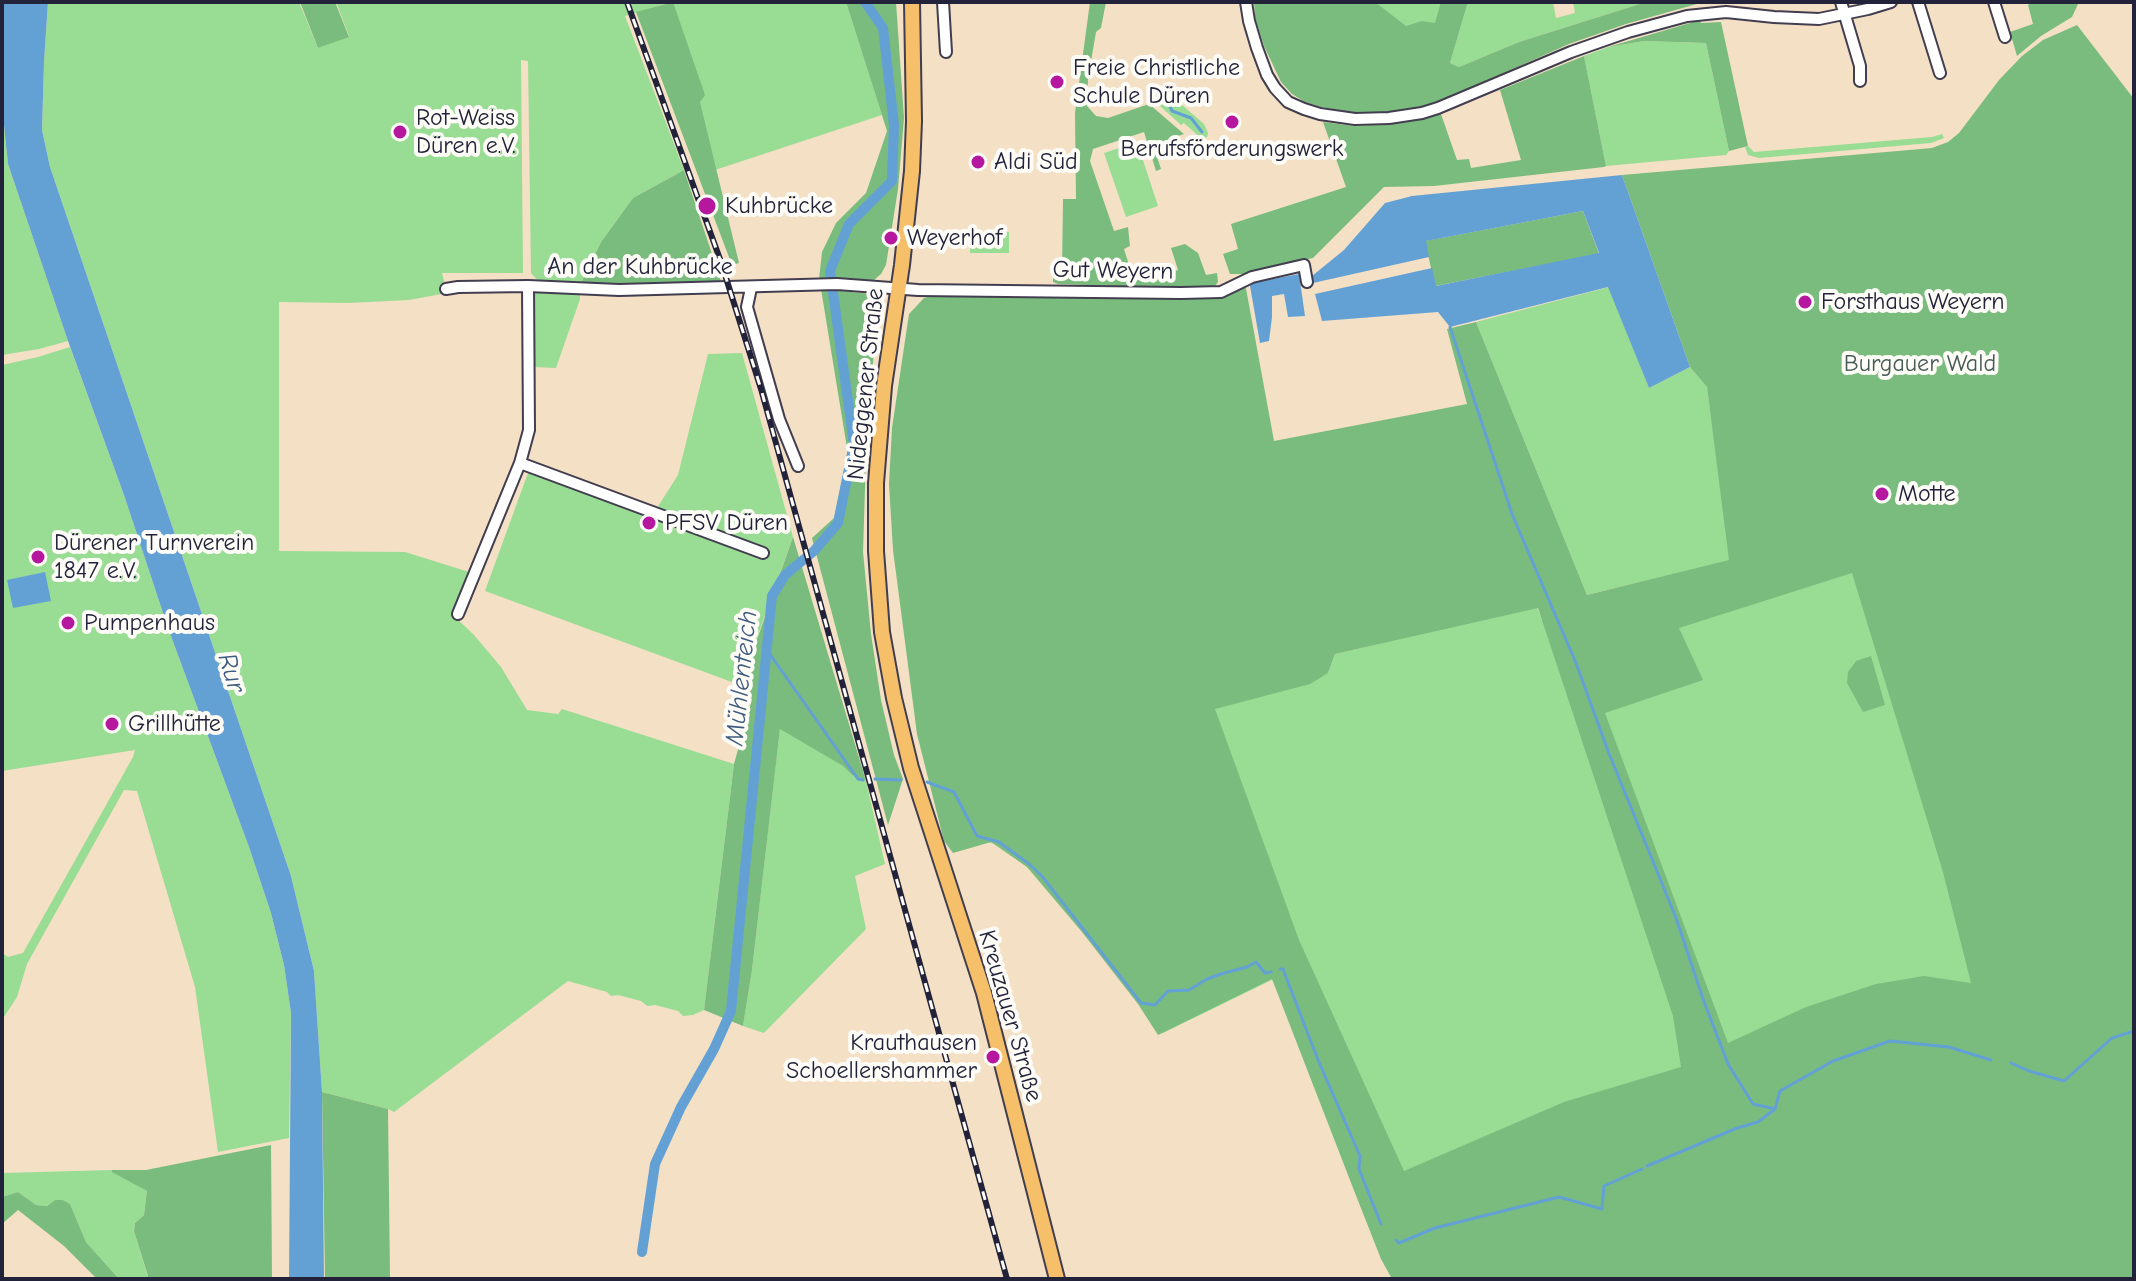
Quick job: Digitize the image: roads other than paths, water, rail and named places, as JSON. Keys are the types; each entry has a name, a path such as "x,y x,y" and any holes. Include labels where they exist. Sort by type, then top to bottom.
{"main road":[{"name":"Nideggener Straße","path":"911,768 882,632 876,551 876,483 884,386 912,171 912,2"},
{"name":"Kreuzauer Straße","path":"911,768 984,993 1057,1279"}],"street":[{"path":"943,2 946,52"},
{"path":"1246,2 1267,75 1288,102 1320,114 1355,119 1422,113 1571,52 1628,32 1699,14 1726,12 1819,19 1891,2"},
{"path":"1841,2 1860,66 1860,81"},
{"path":"1918,2 1940,73"},
{"path":"1994,2 2005,37"},
{"name":"Gut Weyern","path":"898,289 1221,292 1252,277 1304,265 1307,282"},
{"name":"An der Kuhbrücke","path":"446,289 528,286 619,290 837,284 898,289"},
{"name":"An der Kuhbrücke","path":"458,614 520,463 529,430 528,286"},
{"name":"An der Kuhbrücke","path":"751,288 747,307 779,419 798,466"},
{"path":"520,463 763,553"}],"water":[{"path":"4,2 48,2 42,130 50,167 291,876 314,971 322,1092 324,1279 289,1279 291,1013 284,965 271,913 168,628 8,164 2,106"},
{"path":"1622,175 1690,367 1649,388 1608,287 1450,327 1438,312 1322,321 1315,294 1432,268 1436,286 1599,253 1583,211 1426,241 1429,257 1313,283 1312,276 1344,250 1385,203 1412,196"},
{"path":"1299,274 1305,316 1288,317 1284,294 1272,296 1269,341 1260,343 1250,286 1252,283"},
{"path":"45,572 51,601 13,608 7,580"}],"waterway":[{"name":"Mühlenteich","path":"642,1252 655,1164 731,1011 772,596 785,575 814,551 838,523 854,444 830,271 849,224 892,181 894,125 883,28 865,2"},
{"path":"1166,98 1172,111 1191,118 1202,132"},
{"path":"1450,327 1512,514 1576,663 1676,918 1728,1064 1753,1104 1775,1109"},
{"path":"767,650 858,779 863,780"},
{"path":"875,779 901,780"},
{"path":"927,782 954,792 977,836 999,842 1041,875 1141,1003 1155,1005 1168,991 1189,990 1207,979 1256,962 1265,973 1271,972"},
{"path":"1280,969 1283,969 1360,1156 1359,1169 1381,1224"},
{"path":"2011,1063 2064,1081 2112,1038 2134,1031"},
{"path":"1647,1166 1758,1122 1775,1109 1780,1091 1833,1061 1890,1041 1949,1047 1991,1060"},
{"path":"1396,1240 1399,1243 1435,1228 1559,1197 1602,1209 1604,1186 1642,1169"}],"railway":[{"path":"627,2 721,262 761,389 1007,1279"}],"place":[{"name":"Freie Christliche Schule Düren","path":"1057,82"},
{"name":"Berufsförderungswerk","path":"1232,122"},
{"name":"Rot-Weiss Düren e.V.","path":"400,132"},
{"name":"Aldi Süd","path":"978,162"},
{"name":"Kuhbrücke","path":"707,206"},
{"name":"Weyerhof","path":"891,238"},
{"name":"Forsthaus Weyern","path":"1805,302"},
{"name":"Motte","path":"1882,494"},
{"name":"PFSV Düren","path":"649,523"},
{"name":"Dürener Turnverein 1847 e.V.","path":"38,557"},
{"name":"Pumpenhaus","path":"68,623"},
{"name":"Grillhütte","path":"112,724"},
{"name":"Krauthausen Schoellershammer","path":"993,1057"}],"park label":[{"name":"Burgauer Wald","path":"1920,364"}],"water label":[{"name":"Rur","path":"231,673"}]}
